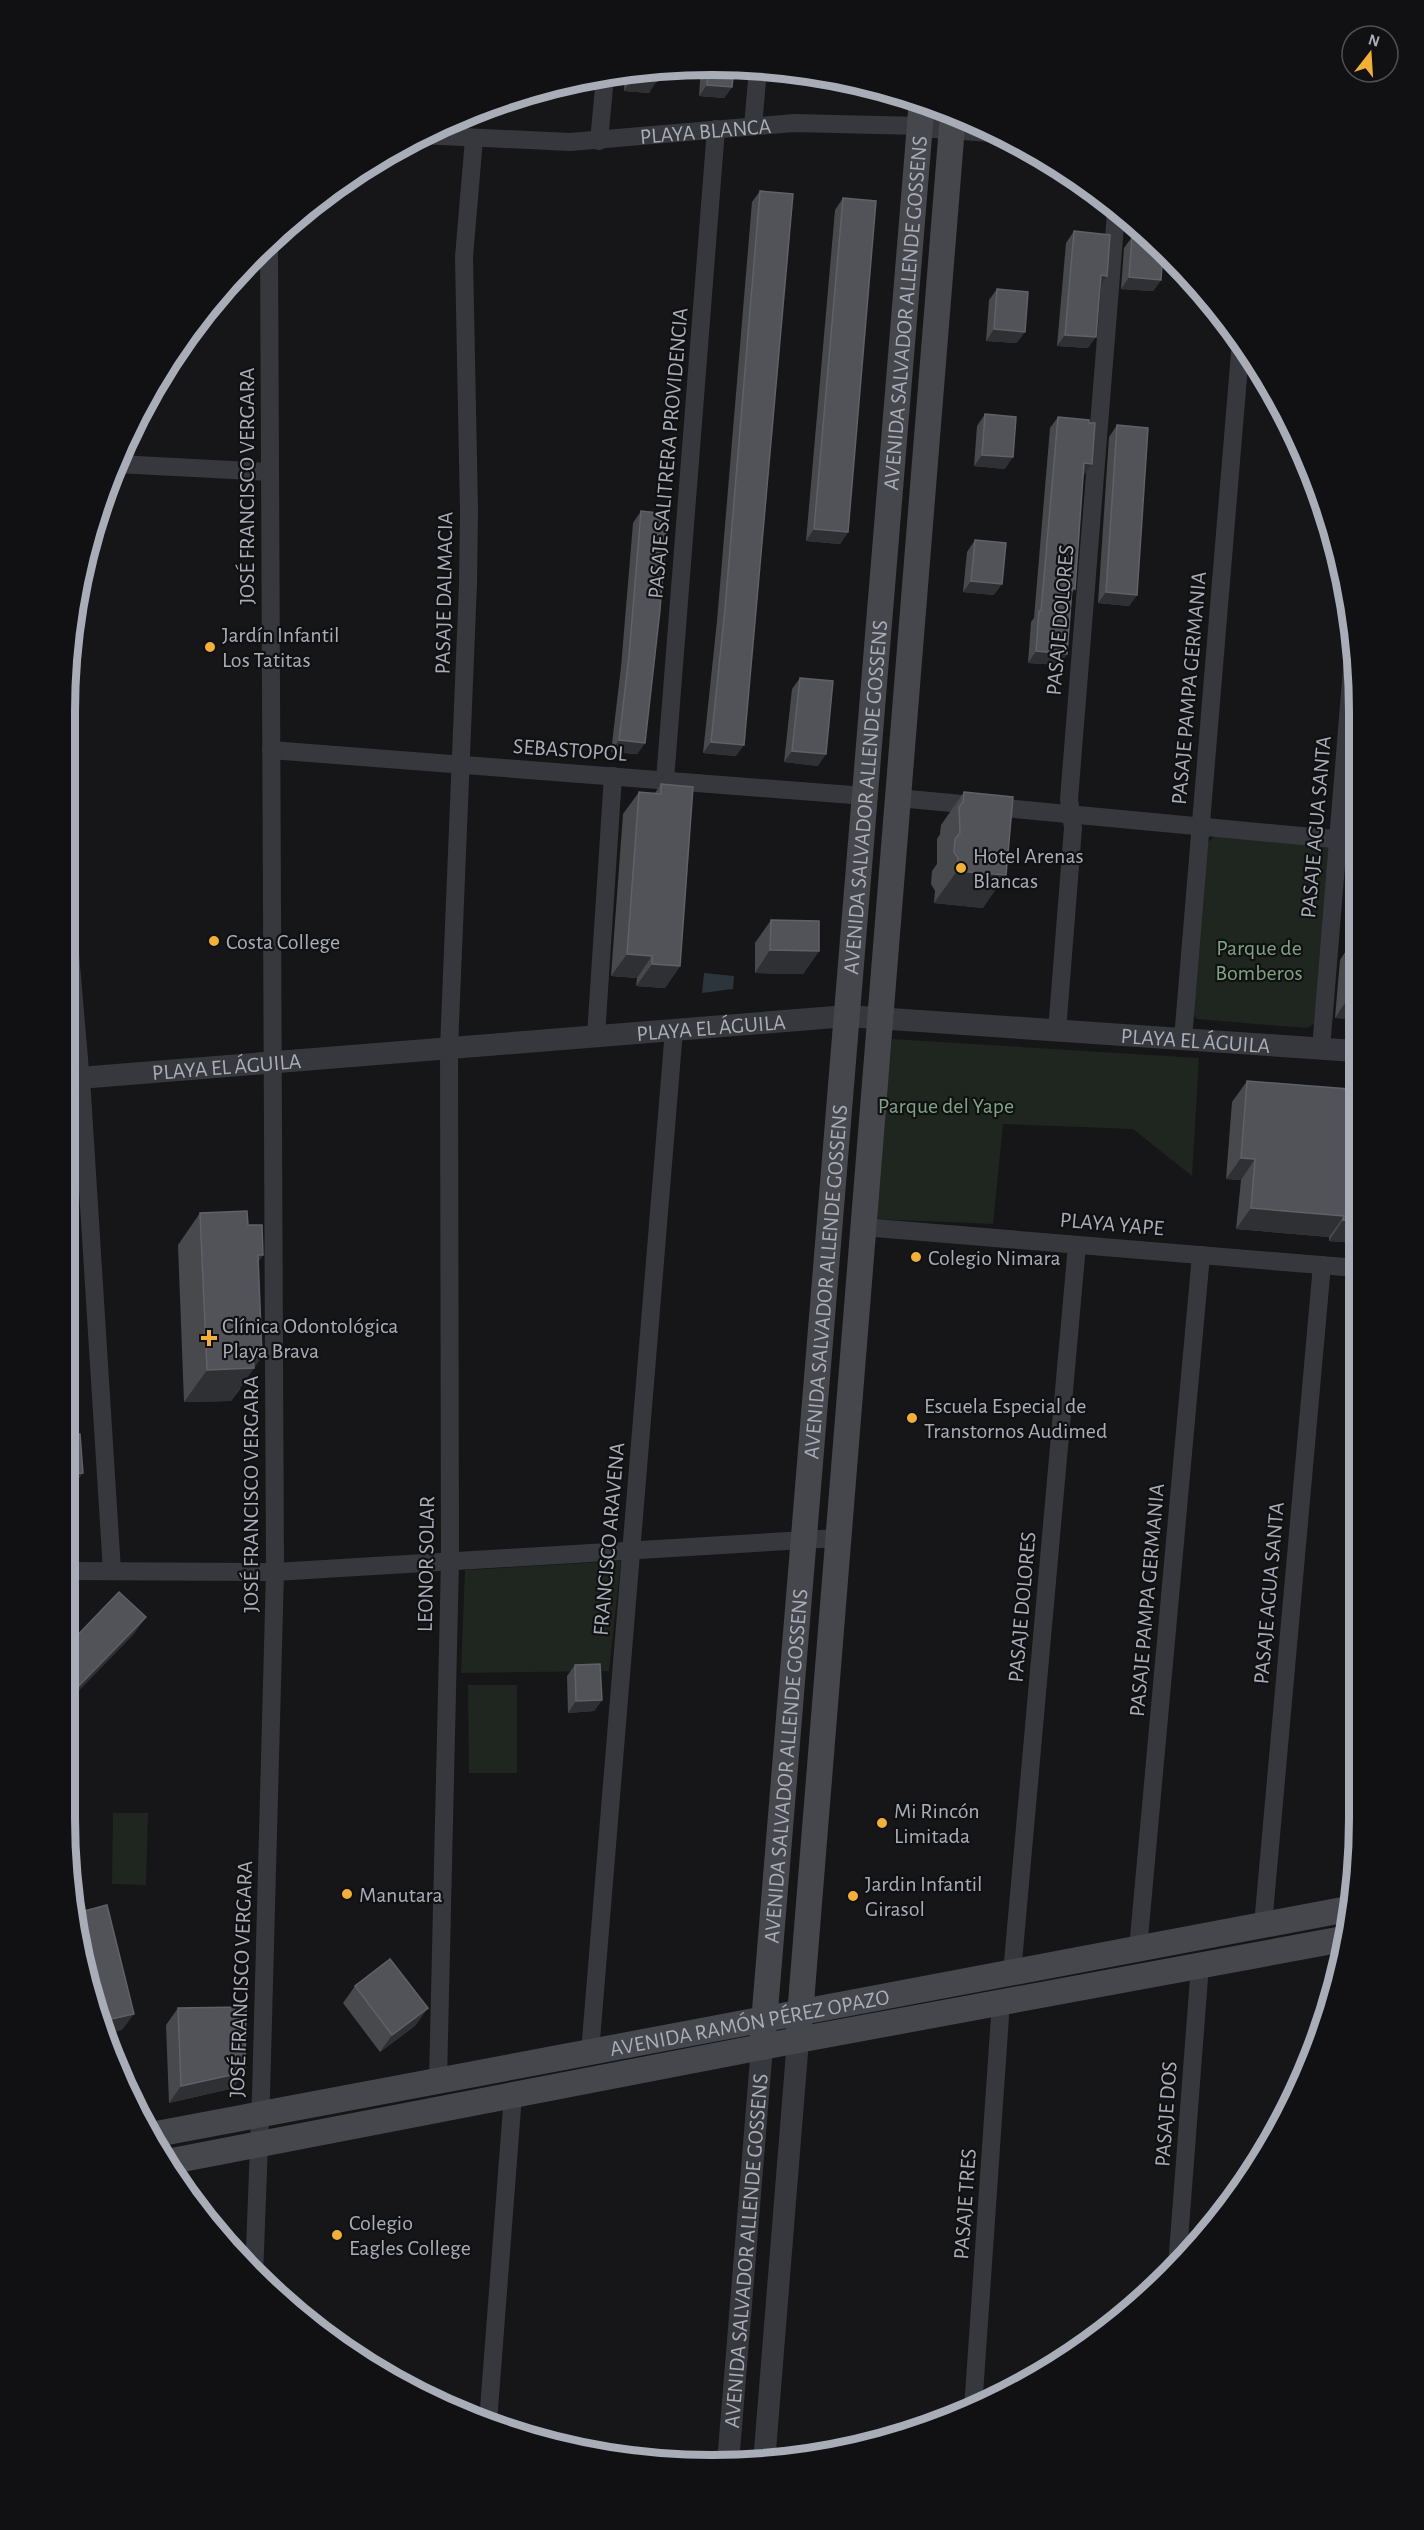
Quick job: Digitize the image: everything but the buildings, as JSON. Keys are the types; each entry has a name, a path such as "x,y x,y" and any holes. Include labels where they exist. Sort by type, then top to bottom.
{"main road":[{"name":"AVENIDA SALVADOR ALLENDE GOSSENS","path":"762,2047 921,111"},
{"name":"AVENIDA SALVADOR ALLENDE GOSSENS","path":"798,2040 953,122"},
{"name":"AVENIDA RAMÓN PÉREZ OPAZO","path":"159,2134 1342,1910"},
{"name":"AVENIDA RAMÓN PÉREZ OPAZO","path":"175,2160 798,2040 1337,1940"}],"street":[{"path":"753,126 757,76"},
{"path":"599,141 604,84"},
{"name":"PLAYA BLANCA","path":"441,136 474,139 599,141 803,123 920,126 951,121"},
{"name":"PASAJE SALITRERA PROVIDENCIA","path":"665,780 716,129"},
{"name":"PASAJE DALMACIA","path":"449,1048 462,764 469,510 464,256 474,139"},
{"name":"PASAJE DOLORES","path":"1058,1031 1073,828 1069,799 1115,220"},
{"name":"JOSÉ FRANCISCO VERGARA","path":"255,2260 275,1572 268,256"},
{"name":"PASAJE PAMPA GERMANIA","path":"1183,1040 1240,355"},
{"path":"125,464 270,472"},
{"name":"SEBASTOPOL","path":"271,750 865,796"},
{"name":"PASAJE AGUA SANTA","path":"1321,1049 1346,840 1349,766"},
{"path":"596,1036 613,776"},
{"path":"898,798 1346,840"},
{"name":"PLAYA EL ÁGUILA","path":"75,1078 847,1016 1349,1051"},
{"name":"FRANCISCO ARAVENA","path":"590,2052 674,1030"},
{"name":"LEONOR SOLAR","path":"438,2081 450,1561 449,1048"},
{"path":"75,1091 112,1571"},
{"name":"PLAYA YAPE","path":"863,1227 1349,1267"},
{"name":"PASAJE DOLORES","path":"1012,1973 1077,1245"},
{"name":"PASAJE PAMPA GERMANIA","path":"1138,1949 1201,1255"},
{"name":"PASAJE AGUA SANTA","path":"1263,1925 1322,1265"},
{"path":"75,1570 275,1572 838,1538"},
{"name":"PASAJE DOS","path":"1178,2251 1200,1965"},
{"name":"PASAJE TRES","path":"975,2398 1002,2002"},
{"name":"AVENIDA SALVADOR ALLENDE GOSSENS","path":"765,2453 798,2040"},
{"name":"AVENIDA SALVADOR ALLENDE GOSSENS","path":"729,2455 762,2047"},
{"path":"489,2414 513,2095"}],"green space":[{"name":"Parque de Bomberos","path":"1219,833 1324,842 1331,851 1316,1023 1307,1028 1197,1019 1192,1013 1208,842"},
{"name":"Parque del Yape","path":"892,1039 1199,1058 1192,1176 1133,1129 1003,1124 993,1224 874,1219"},
{"path":"621,1561 609,1671 461,1673 465,1570"},
{"path":"468,1685 517,1685 517,1773 469,1773"},
{"path":"113,1813 148,1813 146,1885 112,1884"}],"shaded area":[{"path":"704,973 734,976 733,989 702,993"}],"place":[{"name":"Jardín Infantil Los Tatitas","path":"210,647"},
{"name":"Hotel Arenas Blancas","path":"961,868"},
{"name":"Costa College","path":"214,941"},
{"name":"Colegio Nimara","path":"916,1257"},
{"name":"Clínica Odontológica Playa Brava","path":"209,1338"},
{"name":"Escuela Especial de Transtornos Audimed","path":"912,1418"},
{"name":"Mi Rincón Limitada","path":"882,1823"},
{"name":"Manutara","path":"347,1894"},
{"name":"Jardin Infantil Girasol","path":"853,1896"},
{"name":"Colegio Eagles College","path":"337,2235"}]}
